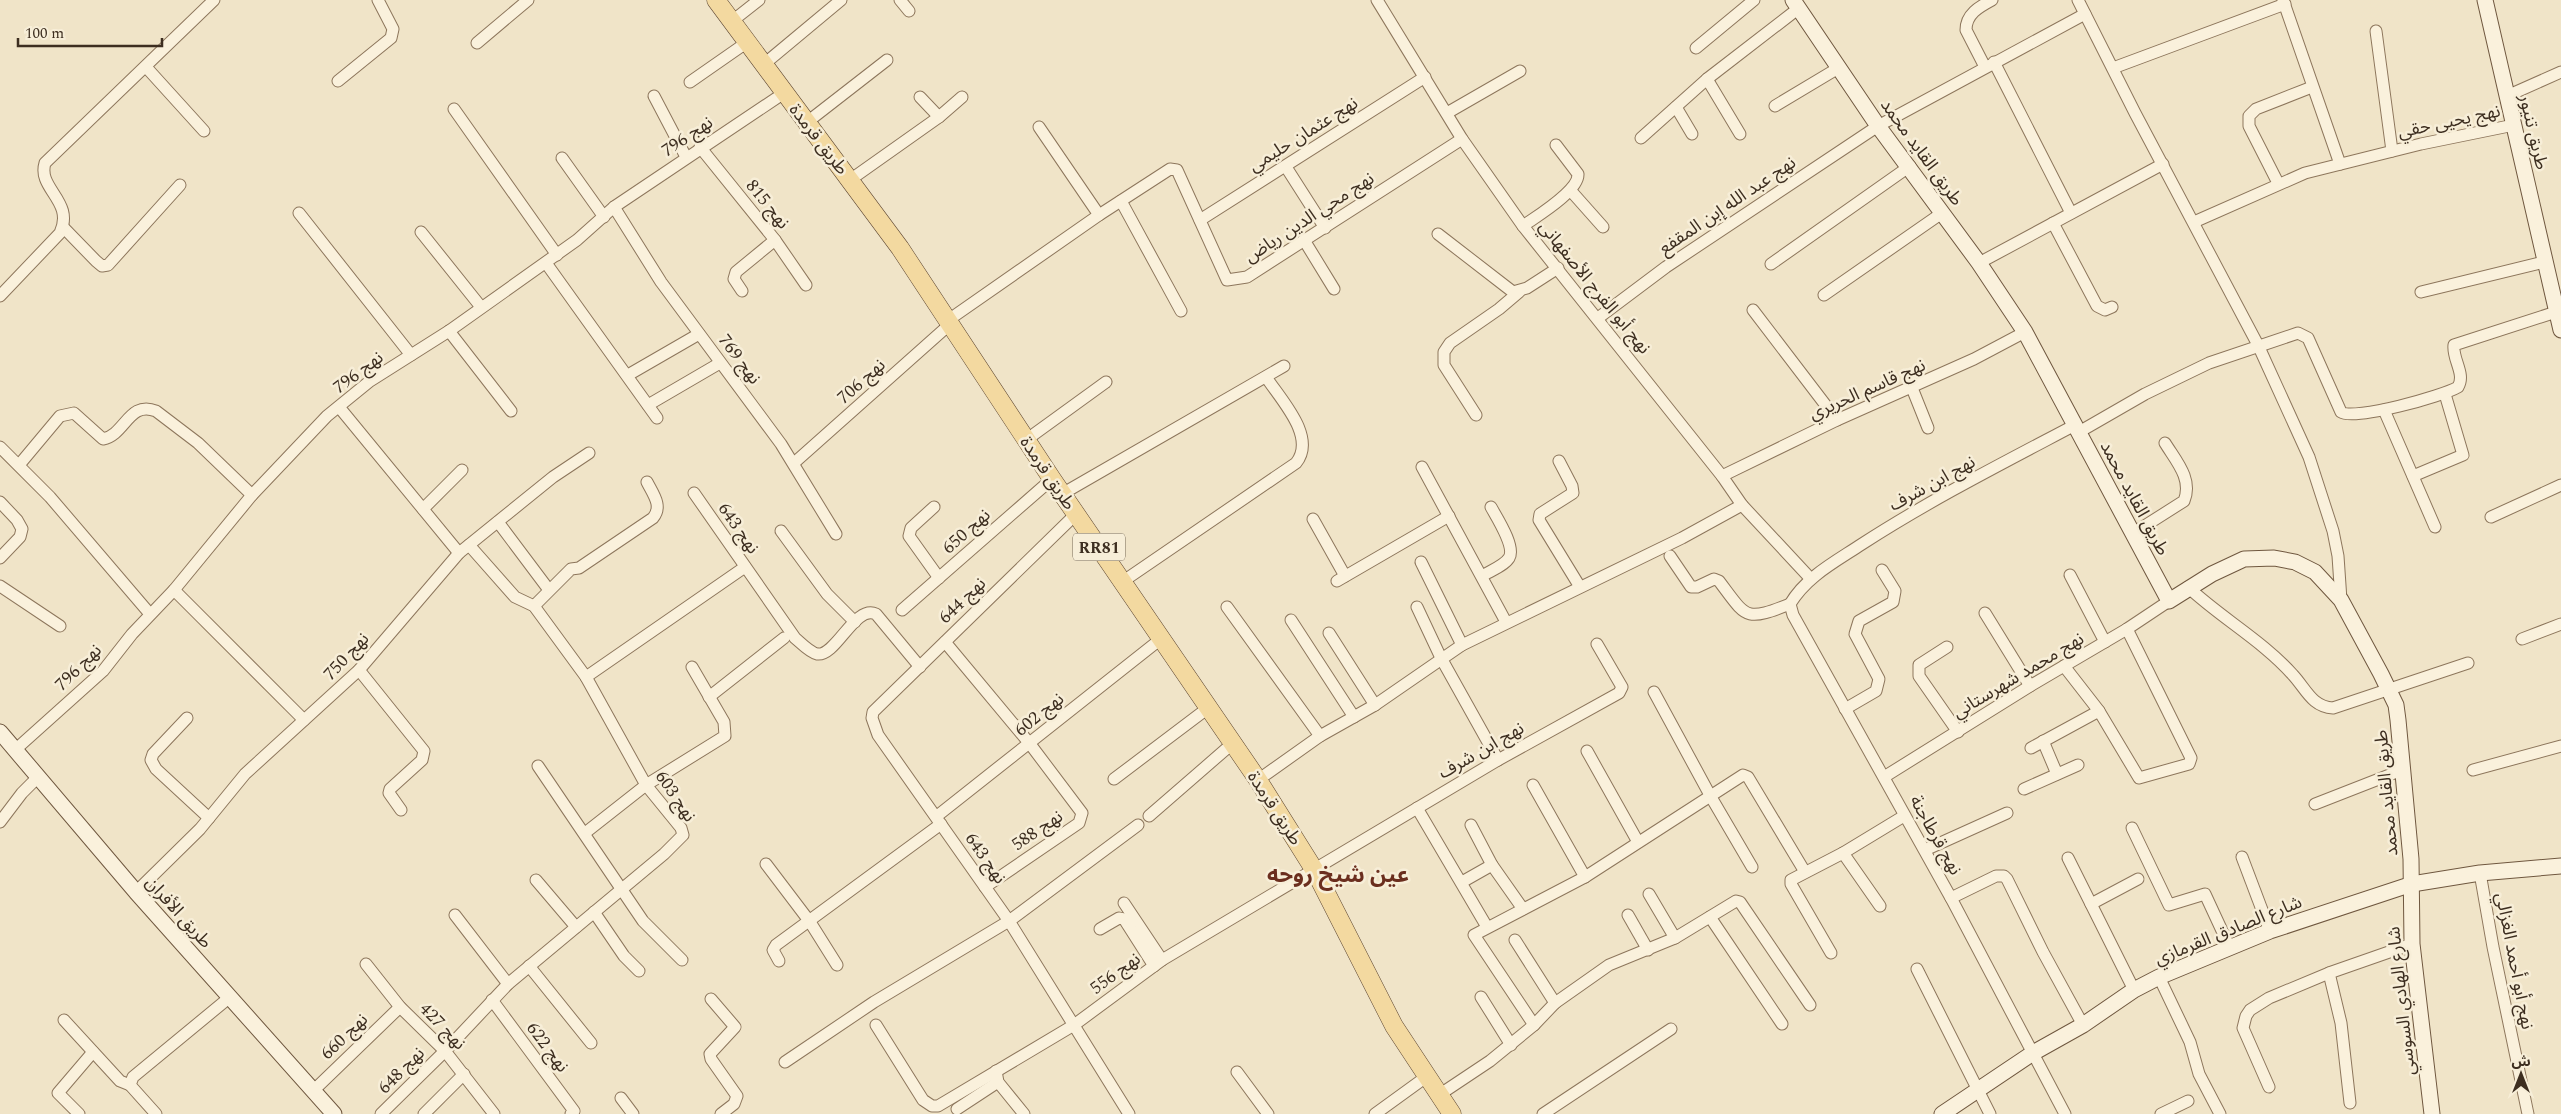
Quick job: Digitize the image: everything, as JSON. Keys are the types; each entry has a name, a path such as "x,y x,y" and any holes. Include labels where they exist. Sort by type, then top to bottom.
{"main road":[{"name":"طريق قرمدة","path":"716,0 746,43 900,248 1062,494 1258,780 1315,871 1372,986 1426,1077 1452,1114"},
{"name":"طريق تنيور","path":"2485,0 2561,330"},
{"name":"طريق القايد محمد","path":"1796,4 1840,66 1878,126 1910,166 2025,332 2169,601 2222,568 2244,559 2274,558 2295,562 2315,572 2341,600 2396,705 2412,884"},
{"name":"طريق الأفران","path":"0,732 136,892 334,1114"},
{"name":"شارع الصادق القرمازي","path":"1942,1114 2033,1053 2083,1025 2134,990 2159,977 2270,931 2412,884 2480,874 2561,866"},
{"name":"شارع الهادي السوسي","path":"2412,884 2412,944 2432,1114"}],"street":[{"path":"0,296 64,227 64,211 44,176 45,162 215,0"},
{"path":"338,81 391,38 393,29 378,0"},
{"path":"477,43 528,0"},
{"path":"731,22 759,0"},
{"path":"763,65 841,0"},
{"path":"900,0 909,11"},
{"name":"نهج أبو الفرج الأصفهاني","path":"1377,0 1462,139 1524,226 1722,476 1742,505 1810,578"},
{"path":"1696,48 1754,0"},
{"path":"1992,0 1973,13 1966,24 1966,30 1990,65 2071,213"},
{"path":"2078,0 2258,344 2318,482 2338,556 2341,600"},
{"path":"2113,68 2284,2 2340,164"},
{"path":"1641,138 1706,79 1796,4"},
{"name":"نهج عبد الله إبن المقفع","path":"1598,318 1666,267 1878,126 2085,14"},
{"path":"2376,31 2392,152"},
{"path":"690,82 746,43"},
{"path":"806,123 887,60"},
{"path":"146,66 204,130"},
{"path":"1775,106 1840,66"},
{"path":"1447,113 1520,71"},
{"path":"2507,96 2561,72"},
{"name":"نهج عثمان حليمي","path":"1200,220 1425,77"},
{"path":"1706,79 1740,134"},
{"path":"2278,183 2250,126 2249,116 2256,109 2312,87"},
{"name":"نهج 796","path":"15,750 103,671 150,614 174,590 252,495 327,416 370,381 449,331 558,255 614,207 784,93"},
{"path":"654,96 686,157"},
{"path":"920,97 939,117"},
{"path":"850,180 939,117 962,97"},
{"path":"1676,107 1692,134"},
{"path":"454,109 558,255"},
{"name":"نهج يحيى حقي","path":"2194,222 2278,183 2340,164 2514,125"},
{"path":"1039,127 1098,215"},
{"name":"نهج محي الدين رياض","path":"1200,220 1228,280 1247,277 1462,139"},
{"path":"1524,226 1571,191 1578,179 1578,174 1556,145"},
{"name":"نهج 815","path":"700,148 775,240 806,285"},
{"path":"562,158 604,217"},
{"path":"1979,263 2163,164"},
{"path":"1286,166 1325,228"},
{"path":"1771,264 1910,166"},
{"name":"نهج 706","path":"794,463 948,323 1098,215 1174,169 1177,170 1200,220"},
{"path":"64,227 102,266 108,265 180,185"},
{"path":"1571,191 1603,227"},
{"path":"1121,201 1181,311"},
{"name":"نهج 769","path":"614,207 661,282 794,463 836,534"},
{"path":"299,213 411,355"},
{"path":"1824,295 1942,213"},
{"path":"2053,223 2097,306 2105,310 2112,307"},
{"path":"421,232 481,307"},
{"path":"1438,234 1506,289 1519,292"},
{"path":"742,291 734,279 736,272 775,240"},
{"path":"1304,240 1334,289"},
{"path":"2421,292 2544,262"},
{"path":"546,263 657,418"},
{"path":"1476,415 1444,365 1444,352 1450,343 1499,310 1519,292 1558,268"},
{"path":"1753,310 1837,420"},
{"path":"2434,527 2384,410 2445,394 2458,387 2461,378 2453,352 2454,345 2556,312"},
{"path":"449,331 511,411"},
{"name":"نهج قاسم الحريري","path":"1722,476 1837,420 1974,359 2025,332"},
{"name":"نهج ابن شرف","path":"1810,578 1920,508 2077,428 2175,379 2258,344 2292,333 2302,333 2308,338 2341,412 2348,415 2384,410"},
{"path":"628,375 698,334"},
{"path":"648,406 720,363"},
{"path":"1062,494 1284,366"},
{"path":"1122,582 1296,463 1302,456 1304,449 1301,430 1266,377"},
{"path":"1026,440 1106,382"},
{"path":"1912,388 1928,428"},
{"path":"2413,476 2463,455 2445,394"},
{"path":"339,407 459,553"},
{"path":"19,465 60,416 74,413 102,439 112,435 137,411 148,408 156,411 198,443 252,495"},
{"path":"2132,534 2184,501 2187,494 2186,480 2165,443"},
{"path":"0,447 50,497 150,614"},
{"name":"نهج 750","path":"136,892 209,818 245,774 359,670 459,553 553,477 589,453"},
{"path":"1559,461 1573,488 1573,493 1540,514 1539,520 1580,588"},
{"path":"1422,467 1506,622"},
{"path":"424,509 462,470"},
{"name":"نهج 650","path":"902,610 1052,478"},
{"path":"534,606 571,569 578,568 653,518 659,506 648,482"},
{"path":"2491,517 2561,485"},
{"name":"نهج 643","path":"694,493 795,638 811,651 818,654 826,652 855,622"},
{"path":"0,502 17,520 22,529 20,537 0,558"},
{"path":"1258,780 1320,736 1374,705 1462,645 1682,538 1742,505"},
{"path":"934,506 912,528 909,536 939,578"},
{"path":"1482,576 1506,560 1511,553 1510,544 1491,507"},
{"name":"نهج 644","path":"873,712 1076,514"},
{"path":"1313,519 1341,578 1449,516"},
{"path":"498,522 549,590"},
{"path":"781,531 827,594 855,622 868,612 876,614 920,667"},
{"name":"نهج 603","path":"445,1051 508,984 664,854 683,835 681,828 646,785 586,677 534,606 516,597 469,545"},
{"path":"1670,556 1690,587 1697,587 1714,579 1719,581 1741,609 1751,616 1765,614 1790,604 1810,578"},
{"path":"1421,562 1462,645"},
{"path":"586,677 745,567"},
{"path":"1845,709 1876,691 1879,680 1855,634 1859,621 1893,602 1895,592 1882,570"},
{"path":"2070,575 2105,642"},
{"path":"0,586 60,626"},
{"path":"2188,588 2280,662 2318,705 2333,708 2468,663"},
{"path":"174,590 304,720"},
{"name":"نهج محمد شهرستاني","path":"1884,778 2030,686 2127,629 2169,601"},
{"name":"نهج قرطاجنة","path":"1790,604 1793,615 1904,816 1925,850 2063,1111"},
{"path":"1227,607 1320,736"},
{"path":"1417,607 1441,658 1498,760"},
{"path":"1985,613 2030,686"},
{"path":"1291,620 1354,717"},
{"path":"2522,639 2561,624"},
{"path":"2064,666 2099,711 2139,778 2189,764 2191,758 2127,629"},
{"path":"1329,633 1374,705"},
{"path":"709,696 784,638"},
{"name":"نهج 602","path":"778,961 774,948 810,922 939,820 1162,638"},
{"path":"945,642 1030,744"},
{"name":"نهج ابن شرف","path":"1315,871 1498,760 1619,693 1622,687 1597,644"},
{"path":"1946,647 1919,665 1919,676 1958,732"},
{"path":"585,833 646,785 723,738 726,732 724,722 692,667"},
{"path":"359,670 424,751 422,760 390,788 389,793 401,810"},
{"path":"1654,692 1711,797 1752,867"},
{"path":"1114,779 1208,708"},
{"path":"2031,748 2099,711"},
{"name":"نهج 643","path":"873,712 872,718 878,735 1009,921 1129,1114"},
{"path":"187,718 153,754 151,760 156,768 209,818"},
{"path":"2043,742 2057,774"},
{"path":"1149,816 1233,743"},
{"name":"نهج 588","path":"985,887 1079,823 1081,818 1077,805 1030,744"},
{"path":"2473,770 2561,746"},
{"path":"1587,751 1638,842"},
{"path":"2024,790 2078,765"},
{"path":"538,766 615,878 620,890 643,921 682,960"},
{"path":"2315,804 2402,770"},
{"path":"1534,1025 1474,934 1586,878 1638,842 1743,775 1747,776 1805,872"},
{"path":"0,822 22,793 38,777"},
{"path":"1533,784 1586,878"},
{"path":"1417,808 1487,927"},
{"path":"1925,850 2007,813"},
{"path":"1831,953 1791,884 1791,880 1843,853 1904,816"},
{"path":"785,1062 874,1002 1009,921 1138,825"},
{"path":"1471,825 1492,865 1522,909"},
{"path":"2132,828 2169,905 2205,894 2230,948"},
{"path":"1843,853 1880,906"},
{"path":"2242,857 2270,931"},
{"path":"2068,858 2134,990"},
{"path":"766,864 810,922 837,965"},
{"path":"1462,882 1492,865"},
{"name":"نهج 556","path":"876,1025 924,1100 932,1106 938,1106 996,1077 1074,1025 1158,963 1315,871"},
{"name":"نهج أبو أحمد الغزالي","path":"2480,874 2493,947 2528,1114"},
{"path":"1951,898 1996,876 2004,876 2083,1025"},
{"path":"2091,904 2138,879"},
{"path":"536,880 576,927"},
{"path":"1649,894 1675,938"},
{"path":"1439,1095 1511,1045 1555,1003 1609,965 1675,938 1736,901 1740,902 1810,1005"},
{"path":"1124,903 1158,963"},
{"path":"594,912 624,956 639,972"},
{"path":"455,915 508,984"},
{"path":"1628,915 1648,950"},
{"path":"1710,917 1782,1024"},
{"path":"1100,929 1119,918 1124,919 1158,963"},
{"path":"1515,940 1555,1003"},
{"path":"2269,1087 2243,1028 2246,1016 2250,1010 2269,998 2329,973 2412,944"},
{"name":"نهج 427","path":"366,964 400,1007 445,1051 464,1074 490,1112"},
{"path":"529,966 591,1044"},
{"path":"1917,969 1990,1114"},
{"path":"2329,973 2341,1023 2350,1103"},
{"path":"2159,977 2190,1042 2199,1074 2220,1114"},
{"path":"130,1085 132,1077 230,997"},
{"path":"1481,997 1511,1045"},
{"path":"711,998 735,1027 710,1054 711,1059 737,1096 734,1104 721,1114"},
{"name":"نهج 622","path":"492,1000 574,1113"},
{"name":"نهج 660","path":"313,1091 400,1007"},
{"path":"64,1020 120,1081 130,1085 156,1114"},
{"path":"1543,1114 1671,1029"},
{"name":"نهج 648","path":"381,1114 445,1051"},
{"path":"79,1114 58,1093 92,1052"},
{"path":"1237,1072 1268,1114"},
{"path":"424,1114 464,1074"},
{"path":"957,1109 996,1077 1024,1114"},
{"path":"1375,1114 1426,1077"},
{"path":"622,1098 633,1114"},
{"path":"2161,1114 2188,1101"},
{"path":"2051,1114 2063,1111"}],"district":[{"name":"عين شيخ روحه","path":"1338,874"}]}
